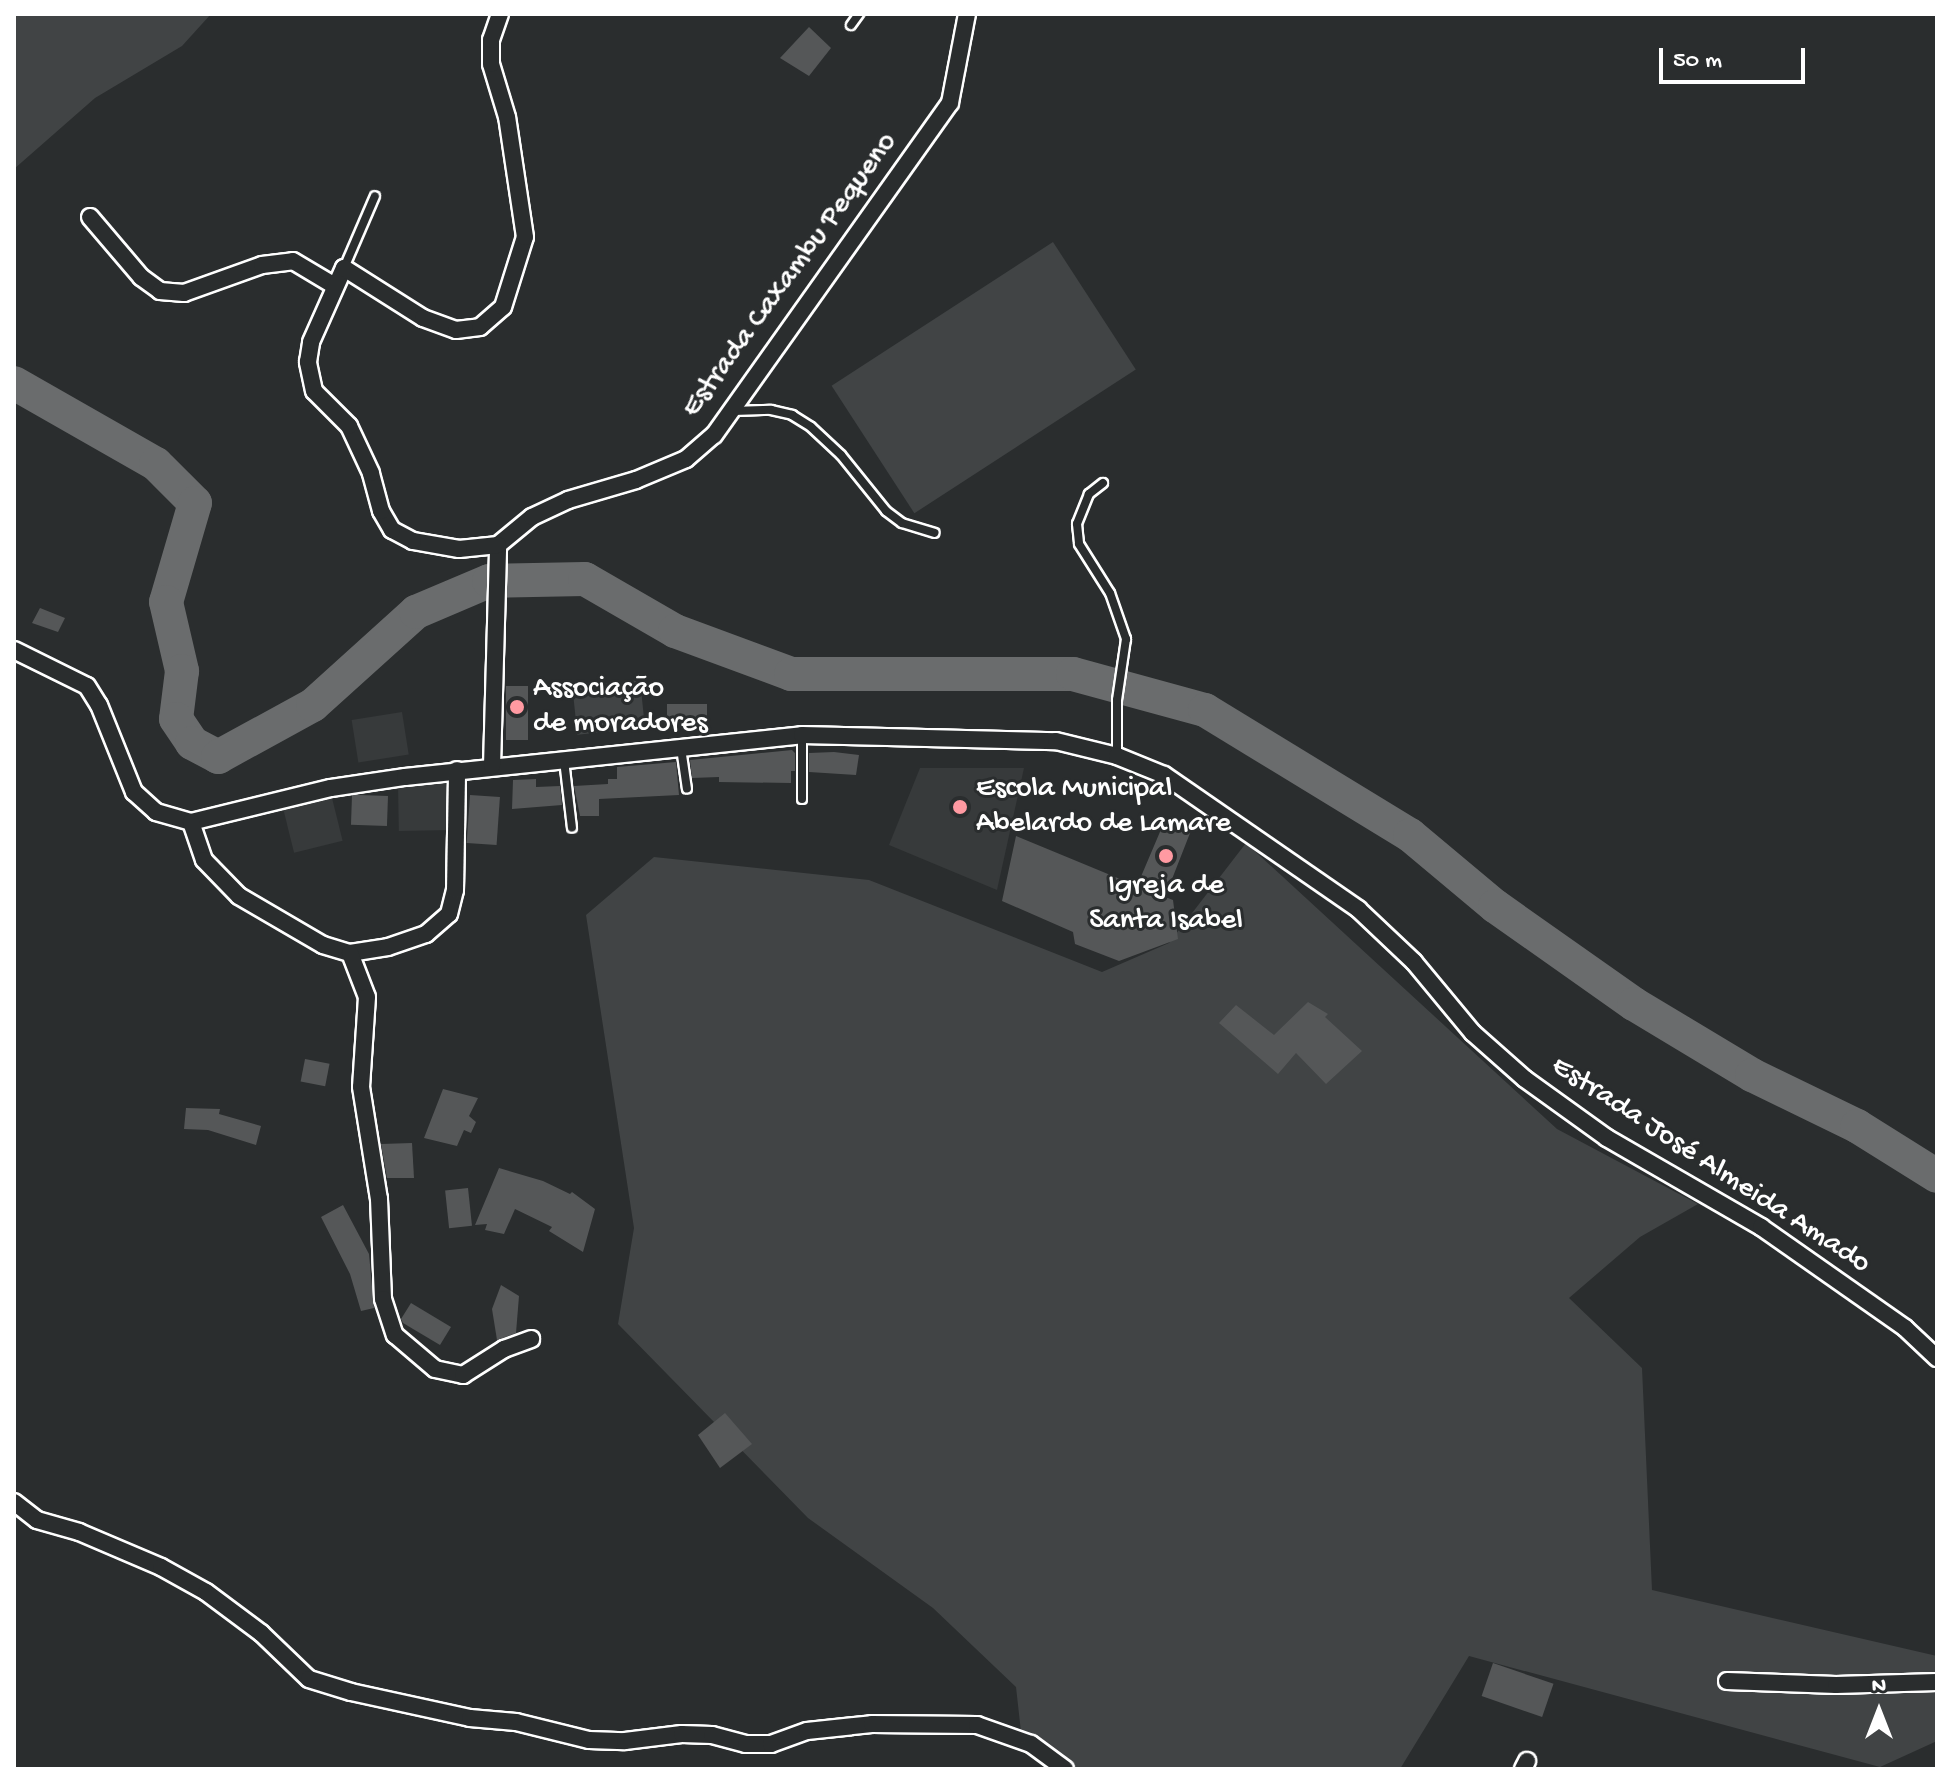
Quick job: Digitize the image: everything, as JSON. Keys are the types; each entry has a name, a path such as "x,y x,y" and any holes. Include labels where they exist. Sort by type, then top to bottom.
{"street":[{"path":"492,766 498,553 413,541 392,530 381,511 371,473 349,426 314,391 308,362 311,342 344,268 395,302 456,330 480,327 503,307 525,237 510,131 491,64 491,40 500,14"},
{"name":"Estrada Caxambu Pequeno","path":"498,553 532,517 568,500 636,480 686,459 714,435 857,238 950,103 967,14"},
{"path":"90,217 125,261 160,291 184,293 262,265 293,261 335,286"},
{"path":"14,650 87,686 99,705 134,792 156,812 191,822 204,860 239,896 323,945 350,953 388,947 426,934 449,914 455,890 457,770"},
{"name":"Estrada José Almeida Amado","path":"191,822 331,788 457,770 802,735 1056,741 1117,756 1164,775 1358,909 1414,962 1473,1033 1525,1079 1607,1138 1761,1227 1905,1328 1937,1358"},
{"path":"350,953 367,997 361,1087 379,1199 383,1299 395,1335 435,1369 463,1375 504,1349 531,1339"},
{"path":"14,1502 37,1520 92,1537 206,1592 261,1633 309,1679 351,1692 470,1718 516,1722 589,1740 625,1741 682,1734 712,1735 746,1744 771,1744 807,1731 872,1724 977,1725 1031,1744 1065,1769"},
{"path":"1727,1681 1836,1685 1937,1682"}],"lane":[{"path":"851,25 859,14"},
{"path":"344,268 375,196"},
{"path":"729,411 771,410 792,415 811,427 841,455 886,511 902,523 934,533"},
{"path":"1103,483 1089,494 1081,509 1079,544 1110,593 1126,639 1117,700 1117,756"},
{"path":"802,735 802,799"},
{"path":"681,747 687,789"},
{"path":"563,760 572,828"}],"shaded area":[{"path":"14,14 211,14 182,46 95,98 14,169"},
{"path":"1053,242 1136,369 914,513 832,386"},
{"path":"640,680 645,728 577,735 572,687"},
{"path":"402,712 409,754 358,762 352,720"},
{"name":"Escola Municipal Abelardo de Lamare","path":"920,768 1024,768 997,890 889,845"},
{"path":"452,783 453,830 399,831 398,784"},
{"path":"332,798 343,841 294,853 283,810"},
{"path":"1246,843 1557,1129 1698,1204 1640,1237 1569,1298 1642,1368 1652,1590 1937,1656 1937,1741 1880,1767 1469,1656 1400,1769 1079,1769 1021,1732 1016,1687 933,1608 808,1518 618,1324 634,1228 586,915 654,857 869,880 1102,972 1169,943"}],"building":[{"path":"809,27 831,48 809,76 780,58"},
{"path":"40,608 65,618 58,632 32,623"},
{"name":"Associação de moradores","path":"506,686 528,686 528,740 506,740"},
{"path":"667,704 707,704 707,723 667,723"},
{"path":"792,750 795,753 795,771 791,771 791,783 719,782 719,777 692,778 690,760"},
{"path":"809,753 859,755 856,775 809,772"},
{"path":"676,762 679,795 599,799 599,816 580,816 574,786 608,784 608,779 617,779 617,767"},
{"path":"536,779 536,787 560,786 562,805 512,809 513,780"},
{"path":"352,795 388,796 387,826 351,825"},
{"path":"470,795 500,797 497,845 467,843"},
{"path":"1165,820 1192,828 1165,897 1173,900 1178,939 1119,961 1075,944 1073,932 1002,901 1016,836 1137,886"},
{"path":"1308,1002 1328,1014 1325,1017 1362,1051 1326,1084 1296,1053 1278,1074 1219,1023 1236,1005 1274,1035"},
{"path":"305,1059 330,1064 325,1086 301,1082"},
{"path":"443,1089 478,1098 469,1116 476,1122 471,1133 464,1130 457,1146 424,1138"},
{"path":"186,1108 220,1109 219,1114 261,1126 256,1145 208,1130 184,1129"},
{"path":"412,1143 414,1178 387,1178 381,1144"},
{"path":"499,1168 543,1181 570,1194 572,1192 595,1209 583,1252 549,1231 552,1227 515,1209 504,1234 485,1230 487,1224 475,1225"},
{"path":"468,1188 472,1226 449,1228 445,1190"},
{"path":"343,1205 369,1254 374,1308 361,1311 350,1274 321,1217"},
{"path":"501,1285 519,1296 516,1333 497,1340 492,1309"},
{"path":"411,1303 451,1327 440,1345 403,1323 401,1319"},
{"path":"725,1413 752,1444 720,1468 698,1435"},
{"path":"1493,1663 1554,1684 1542,1717 1482,1696"}],"waterway":[{"path":"14,383 156,464 195,503 166,602 182,671 176,719 192,743 218,757 313,705 416,612 489,581 585,579 675,631 791,674 1073,674 1205,710 1410,835 1495,906 1634,1004 1752,1075 1857,1126 1937,1176"}],"place":[{"name":"Associação de moradores","path":"517,707"},
{"name":"Escola Municipal Abelardo de Lamare","path":"960,807"},
{"name":"Igreja de Santa Isabel","path":"1166,856"}]}
